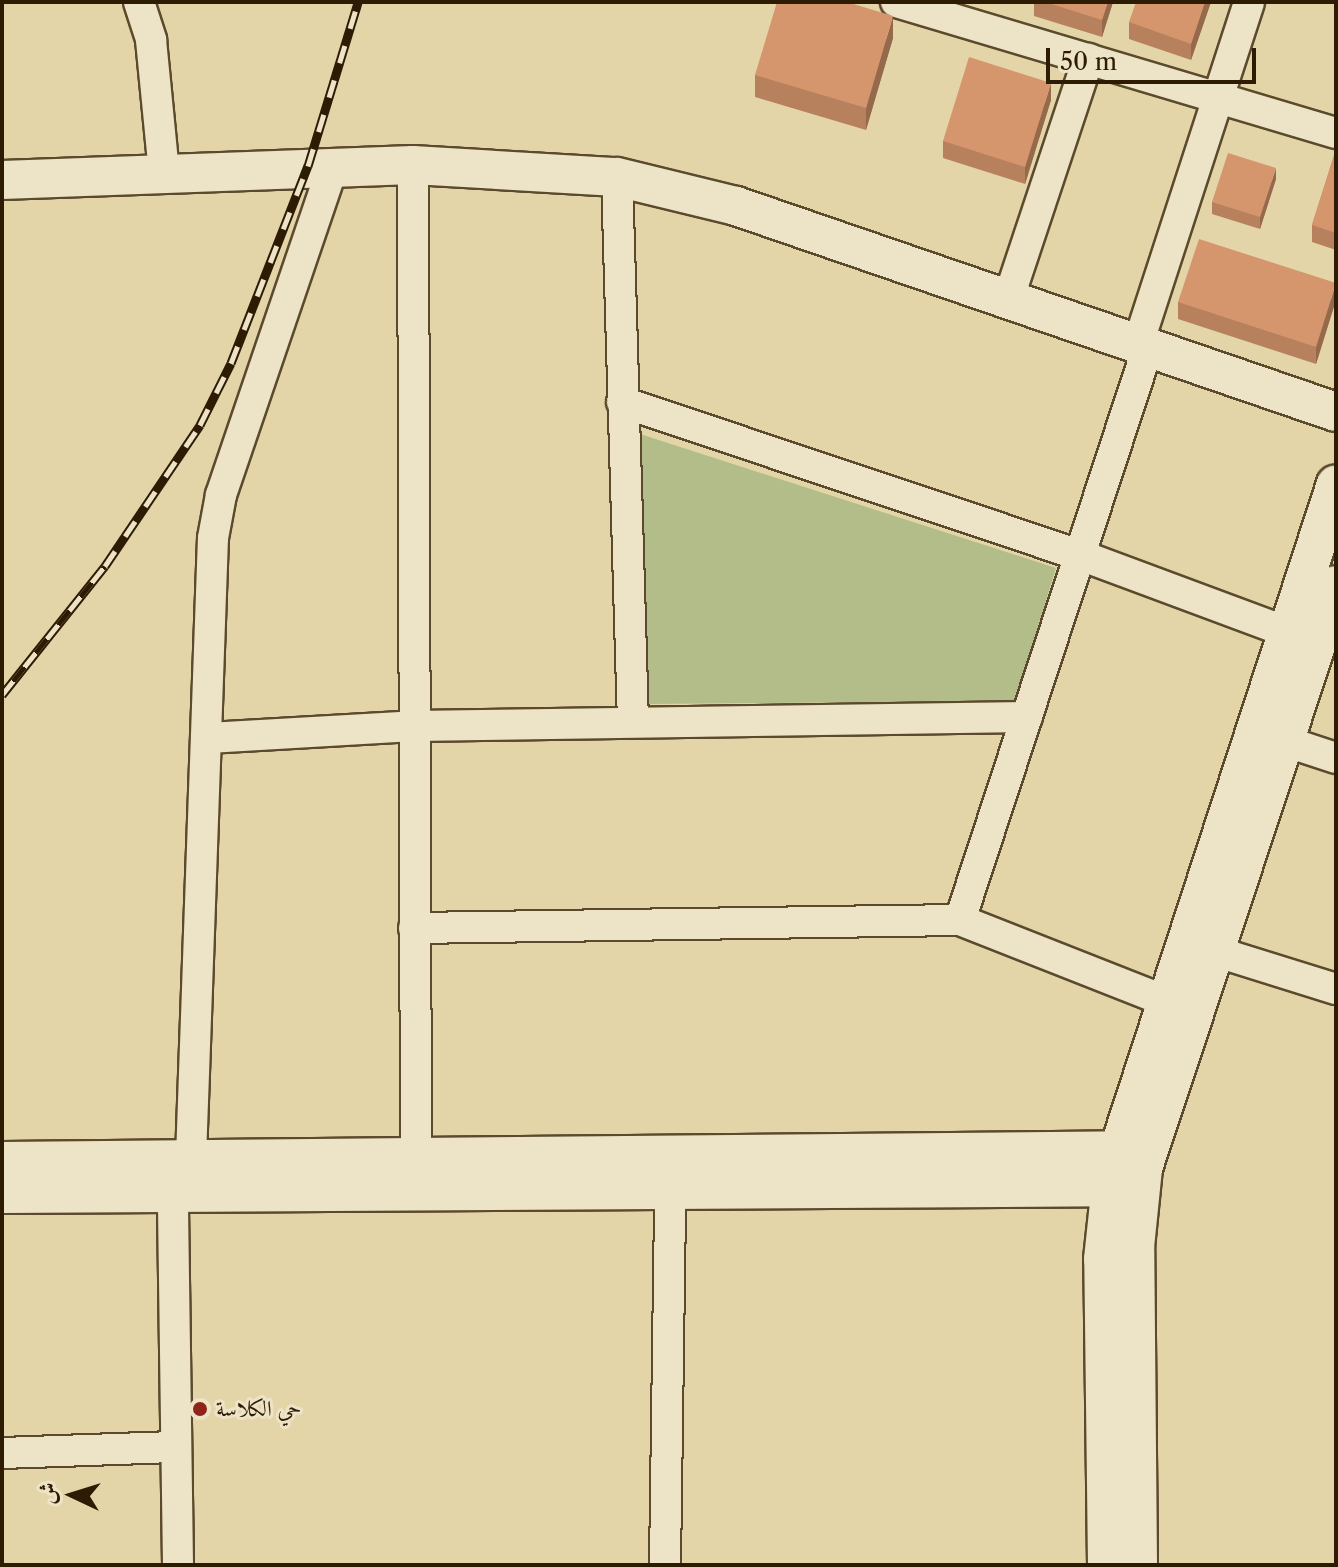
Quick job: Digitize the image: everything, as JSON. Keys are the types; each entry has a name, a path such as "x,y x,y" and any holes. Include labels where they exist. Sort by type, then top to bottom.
{"street":[{"path":"139,2 151,40 164,172"},
{"path":"896,2 1336,133"},
{"path":"960,920 1080,555 1249,2"},
{"path":"1009,297 1088,59"},
{"path":"2,180 413,165 617,177 694,193 1144,342 1336,412"},
{"path":"413,165 416,1156"},
{"path":"178,1565 174,1447 173,1191 191,1158 216,517 333,166"},
{"path":"617,177 633,721"},
{"path":"622,402 1080,555 1287,632"},
{"path":"1107,1565 1103,1259 1128,1168 1166,1001 1335,493"},
{"path":"1138,1565 1128,1168 1214,951 1336,585"},
{"path":"208,738 414,726 1027,717"},
{"path":"1284,741 1336,758"},
{"path":"414,928 960,920 1166,1001"},
{"path":"1214,951 1336,989"},
{"path":"2,1161 416,1156 1128,1168"},
{"path":"2,1194 670,1189 1128,1168"},
{"path":"665,1565 670,1189"},
{"path":"2,1453 174,1447"}],"green space":[{"path":"640,434 1056,568 1015,701 649,704"}],"building":[{"path":"777,2 847,2 893,16 866,108 755,75"},
{"path":"1045,2 1108,2 1102,20"},
{"path":"1136,2 1205,2 1191,44 1129,22"},
{"path":"969,57 1051,83 1025,167 943,141"},
{"path":"1336,149 1336,233 1312,225"},
{"path":"1228,153 1276,168 1260,217 1212,202"},
{"path":"1199,239 1336,283 1316,347 1178,302"}],"railway":[{"path":"2,695 105,566 200,425 231,363 308,166 358,2"}],"place":[{"name":"حي الكلاسة","path":"200,1409"}]}
